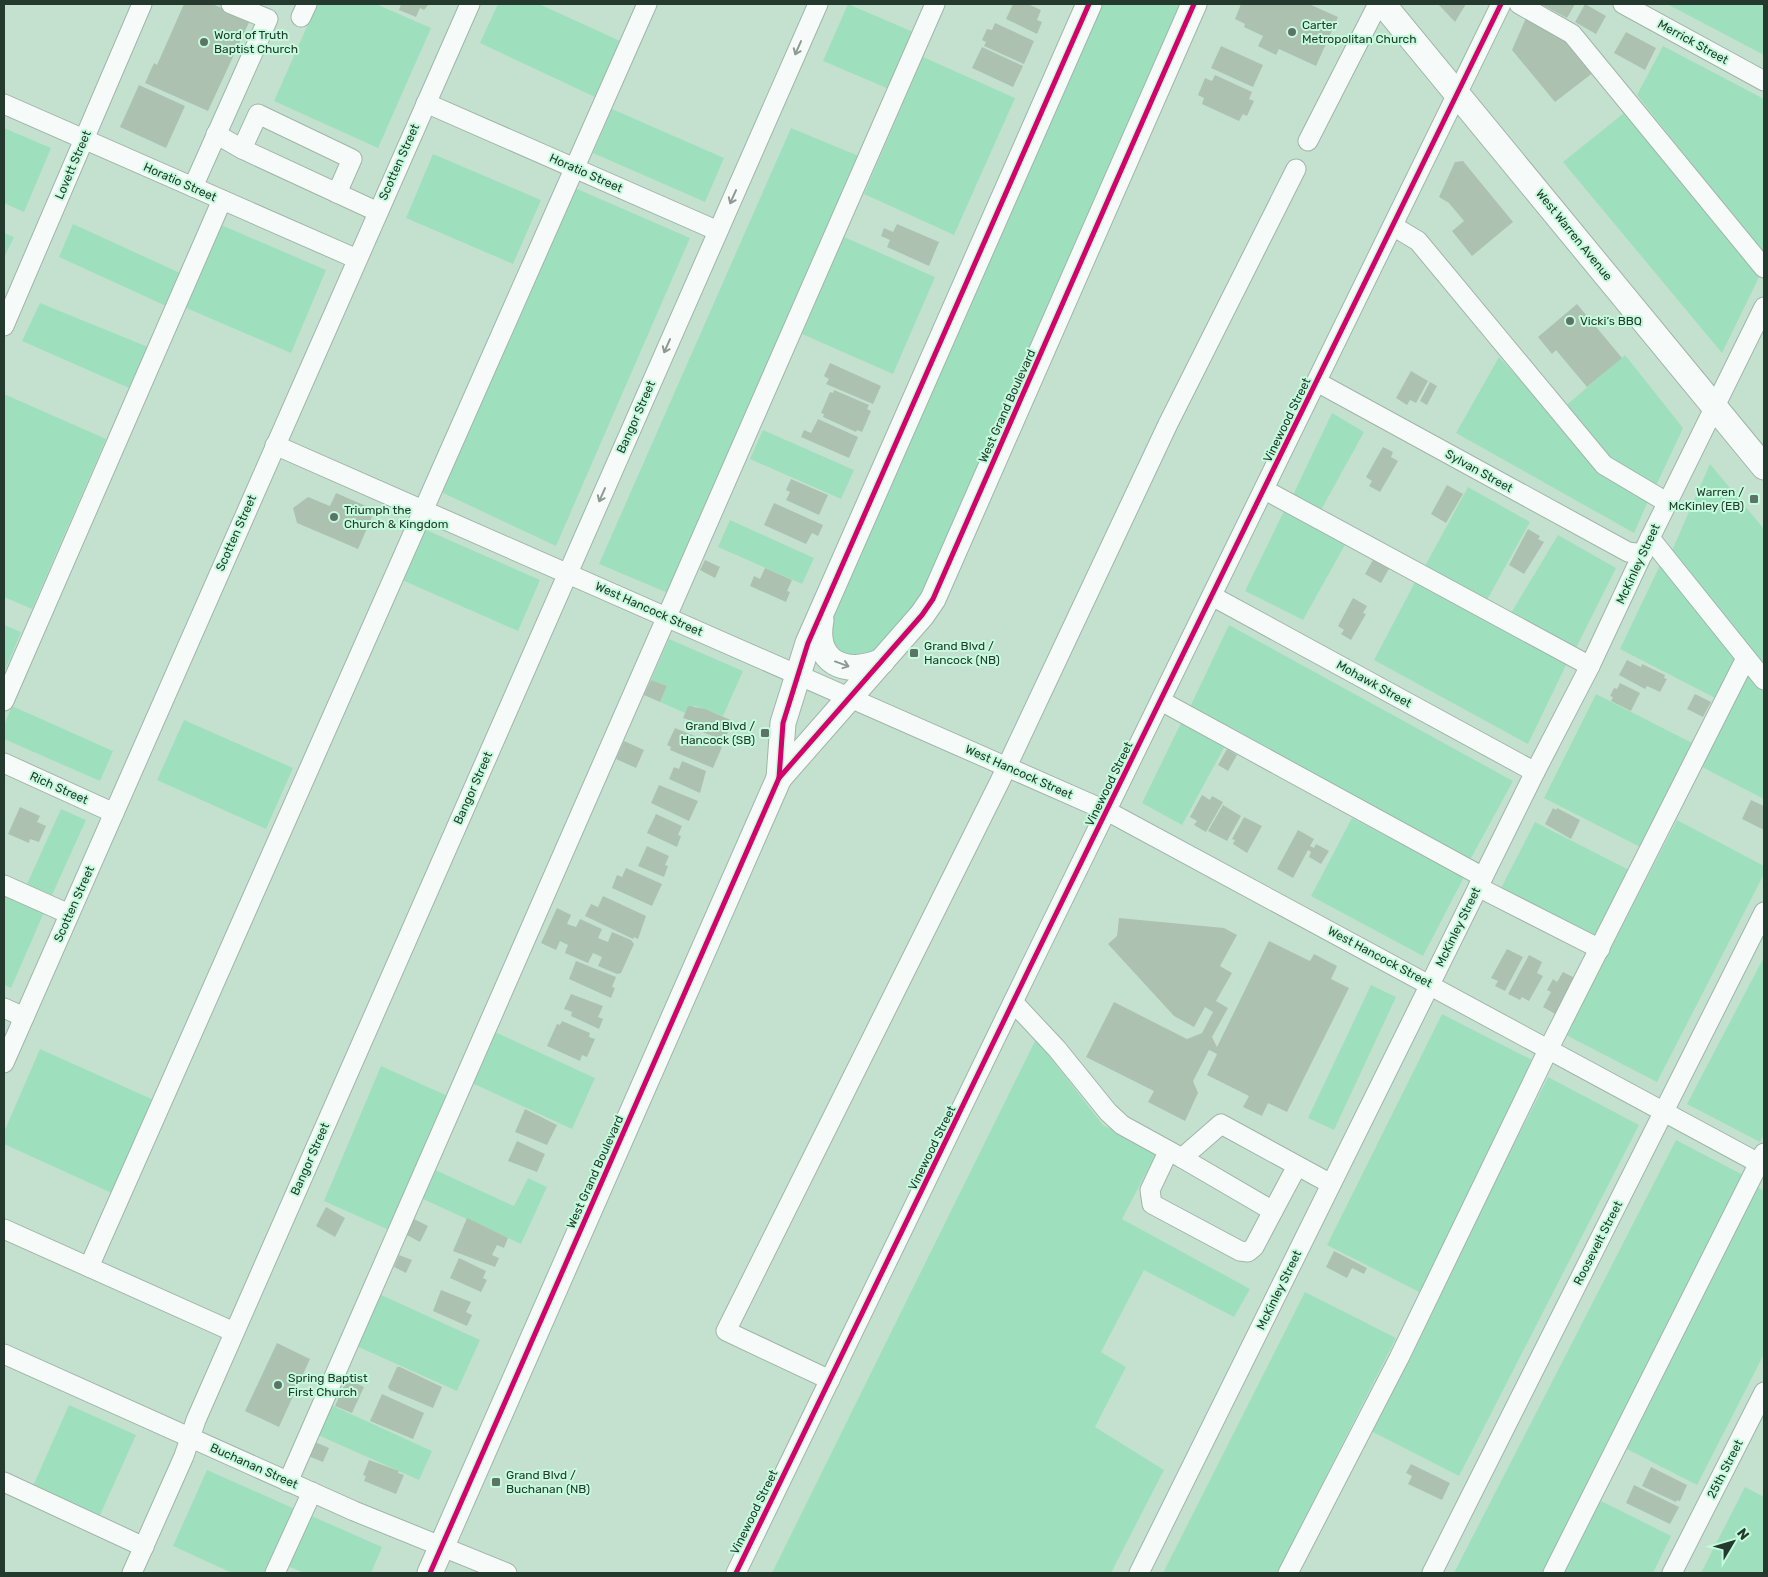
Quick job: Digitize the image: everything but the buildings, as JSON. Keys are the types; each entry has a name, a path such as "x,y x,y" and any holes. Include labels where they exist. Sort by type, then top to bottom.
{"main road":[{"name":"West Grand Boulevard","path":"779,778 783,723 822,610 1089,4"},
{"name":"West Grand Boulevard","path":"430,1573 779,778 922,615 941,582 1194,4"},
{"name":"West Warren Avenue","path":"1383,4 1764,467"},
{"path":"822,610 819,630 820,645 827,657 840,665 859,669 882,661"}],"street":[{"name":"Lovett Street","path":"4,326 142,4"},
{"path":"193,187 268,19 231,4"},
{"name":"Scotten Street","path":"4,1063 470,4"},
{"path":"89,1267 647,4"},
{"name":"Bangor Street","path":"132,1573 184,1456 234,1332 818,4"},
{"path":"288,1482 935,4"},
{"path":"1308,141 1378,4"},
{"name":"Vinewood Street","path":"736,1573 1013,1002 1502,4"},
{"path":"1519,4 1572,34 1764,268"},
{"name":"Merrick Street","path":"1623,4 1764,81"},
{"name":"Horatio Street","path":"426,103 718,231"},
{"name":"Horatio Street","path":"4,104 357,259"},
{"path":"242,149 258,114 352,158 337,193"},
{"path":"216,134 242,149 378,212"},
{"path":"830,1380 726,1331 1007,767 1168,424 1296,170"},
{"path":"4,701 222,200"},
{"path":"1393,226 1418,241 1604,465 1668,503"},
{"name":"McKinley Street","path":"1139,1573 1535,772 1590,666 1646,546 1764,307"},
{"name":"Sylvan Street","path":"1317,382 1628,552 1646,546"},
{"name":"West Hancock Street","path":"275,445 1107,811 1664,1110 1762,1160"},
{"path":"1264,490 1590,666"},
{"path":"1646,546 1764,680"},
{"name":"Mohawk Street","path":"1212,596 1535,772"},
{"path":"1288,1573 1399,1358 1549,1048 1746,658"},
{"path":"1161,701 1600,949"},
{"name":"Rich Street","path":"4,763 114,812"},
{"path":"4,885 69,914"},
{"name":"Roosevelt Street","path":"1432,1573 1764,912"},
{"path":"1013,1002 1057,1049 1108,1112 1122,1125 1273,1211"},
{"path":"4,1008 24,1016"},
{"path":"1298,1166 1254,1246 1248,1252 1240,1251 1152,1204 1150,1190 1175,1155 1221,1124 1298,1166 1331,1184"},
{"path":"1552,1573 1762,1160"},
{"path":"4,1229 234,1332"},
{"name":"Buchanan Street","path":"4,1354 288,1482 507,1573"},
{"name":"25th Street","path":"1672,1573 1764,1392"},
{"path":"4,1482 144,1547"},
{"path":"276,1573 312,1492"}],"green space":[{"path":"317,4 376,4 431,28 378,148 274,101"},
{"path":"498,4 539,4 620,41 595,97 480,43"},
{"path":"848,4 913,32 889,89 823,61"},
{"path":"1098,4 1183,4 941,558 906,621 866,660 834,650 824,631"},
{"path":"1667,4 1764,4 1764,55"},
{"path":"1663,46 1764,99 1764,255 1637,95"},
{"path":"923,57 1015,98 954,235 864,194"},
{"path":"612,109 724,158 705,202 593,153"},
{"path":"1629,109 1760,275 1722,353 1563,162"},
{"path":"4,128 51,148 24,212 4,203"},
{"path":"791,128 861,157 668,593 599,564"},
{"path":"433,154 541,200 513,264 406,218"},
{"path":"575,188 690,238 556,546 441,492"},
{"path":"73,224 180,273 166,306 59,257"},
{"path":"219,224 326,270 291,353 184,307"},
{"path":"4,233 14,237 4,258"},
{"path":"844,237 935,277 893,374 802,334"},
{"path":"40,303 148,347 129,388 22,341"},
{"path":"1625,355 1683,428 1655,488 1601,456 1562,409"},
{"path":"1499,357 1541,403 1648,501 1634,533 1456,433"},
{"path":"4,394 106,439 32,609 4,597"},
{"path":"1332,413 1364,432 1321,510 1293,495"},
{"path":"763,430 854,470 841,499 750,459"},
{"path":"1710,464 1764,529 1764,668 1671,553"},
{"path":"1468,487 1530,522 1487,600 1425,566"},
{"path":"1285,509 1346,543 1303,620 1245,591"},
{"path":"730,520 814,558 802,584 718,547"},
{"path":"424,529 540,580 518,631 402,580"},
{"path":"1558,535 1616,568 1576,648 1511,613"},
{"path":"1662,561 1738,656 1715,698 1620,649"},
{"path":"1415,582 1567,663 1528,744 1374,660"},
{"path":"4,625 21,632 4,673"},
{"path":"1229,625 1513,781 1470,860 1190,707"},
{"path":"669,639 743,671 723,716 695,706 685,713 660,702 667,686 651,680"},
{"path":"1747,670 1764,691 1764,799 1700,766"},
{"path":"1596,694 1694,744 1642,848 1544,798"},
{"path":"12,706 113,751 100,781 4,739 4,725"},
{"path":"184,720 293,768 266,829 157,780"},
{"path":"1182,721 1226,744 1182,825 1142,803"},
{"path":"61,809 86,820 52,895 27,884"},
{"path":"1352,818 1464,877 1423,956 1311,896"},
{"path":"1677,820 1764,866 1764,874 1657,1082 1566,1035"},
{"path":"1535,822 1631,871 1595,942 1499,892"},
{"path":"4,892 45,910 11,988 4,985"},
{"path":"1764,957 1764,1134 1760,1142 1687,1104"},
{"path":"1371,985 1396,997 1334,1130 1308,1118"},
{"path":"1442,1014 1536,1062 1421,1293 1327,1245"},
{"path":"495,1032 595,1078 572,1129 472,1083"},
{"path":"1036,1039 1103,1125 1157,1152 1122,1219 1250,1289 1234,1317 1144,1270 1101,1352 1126,1367 1095,1427 1164,1470 1111,1573 772,1573"},
{"path":"40,1049 156,1101 114,1194 4,1144 4,1132"},
{"path":"381,1066 450,1097 391,1231 324,1201"},
{"path":"1548,1077 1639,1125 1459,1476 1371,1431"},
{"path":"1676,1140 1745,1176 1542,1573 1454,1573"},
{"path":"433,1169 514,1206 528,1178 547,1187 521,1244 421,1198"},
{"path":"1756,1186 1764,1191 1764,1354 1697,1485 1623,1447"},
{"path":"1305,1292 1396,1338 1277,1573 1163,1573"},
{"path":"377,1293 480,1340 457,1391 354,1345"},
{"path":"69,1405 136,1435 100,1515 33,1486"},
{"path":"331,1405 432,1451 419,1480 318,1435"},
{"path":"207,1470 295,1509 266,1573 232,1573 173,1546"},
{"path":"1745,1487 1764,1497 1764,1573 1701,1573"},
{"path":"1601,1501 1671,1536 1653,1573 1564,1573"},
{"path":"307,1514 382,1547 371,1573 304,1573 285,1565"}],"cycle path":[{"path":"779,778 783,723 808,643 1089,4"},
{"path":"430,1573 779,778 922,615 933,599 1194,4"},
{"path":"736,1573 1501,4"}],"place":[{"name":"Carter Metropolitan Church","path":"1292,32"},
{"name":"Word of Truth Baptist Church","path":"204,42"},
{"name":"Vicki’s BBQ","path":"1570,321"},
{"name":"Warren / McKinley (EB)","path":"1754,499"},
{"name":"Triumph the Church & Kingdom","path":"334,517"},
{"name":"Grand Blvd / Hancock (NB)","path":"914,653"},
{"name":"Grand Blvd / Hancock (SB)","path":"765,733"},
{"name":"Spring Baptist First Church","path":"278,1385"},
{"name":"Grand Blvd / Buchanan (NB)","path":"496,1482"}]}
